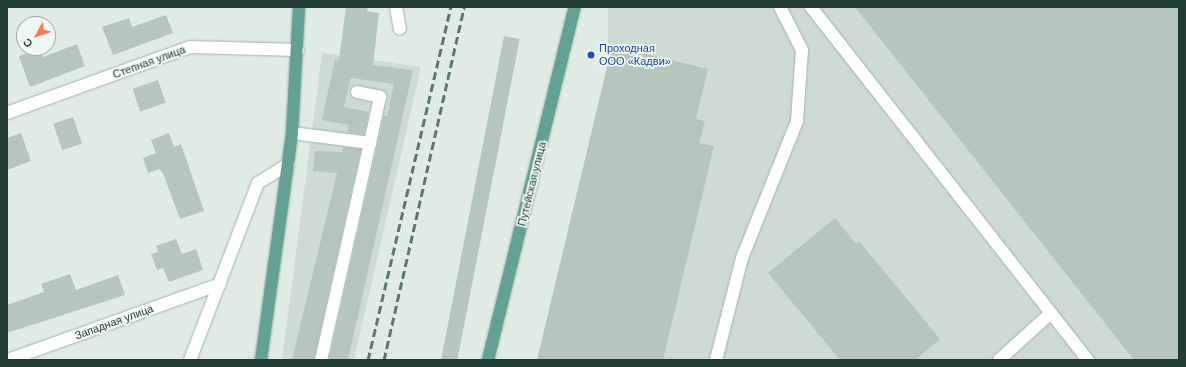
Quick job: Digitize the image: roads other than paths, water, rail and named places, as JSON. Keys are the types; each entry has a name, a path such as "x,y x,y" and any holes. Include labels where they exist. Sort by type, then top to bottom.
{"main road":[{"path":"260,360 292,133 298,50 299,7"},
{"name":"Путейская улица","path":"488,360 575,7"}],"street":[{"path":"396,7 400,29"},
{"path":"716,360 742,258 797,121 802,50 780,7"},
{"path":"811,7 1088,360"},
{"name":"Степная улица","path":"7,113 190,47 298,50"},
{"path":"321,360 380,97 357,92"},
{"path":"292,133 370,143"},
{"path":"190,360 258,184 288,164"},
{"name":"Западная улица","path":"8,360 220,284"},
{"path":"999,360 1051,313"}],"railway":[{"path":"368,360 451,7"},
{"path":"384,360 464,7"}],"place":[{"name":"Проходная ООО «Кадви»","path":"591,55"}]}
